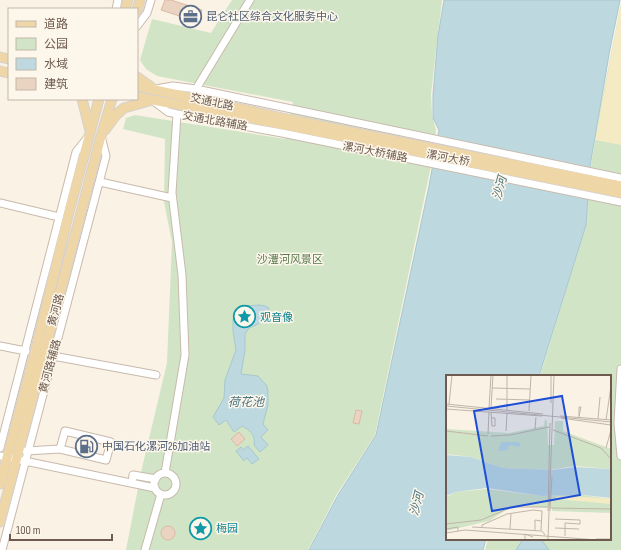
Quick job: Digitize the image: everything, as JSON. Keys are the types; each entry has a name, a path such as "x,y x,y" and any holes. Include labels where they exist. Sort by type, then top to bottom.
{"main road":[{"path":"138,78 154,89"},
{"name":"交通北路","path":"138,86 154,89 285,126"},
{"name":"交通北路","path":"138,97 285,126"},
{"path":"82,100 90,133"},
{"name":"黄河路","path":"0,484 4,456 3,446 36,353 68,216 99,100"},
{"name":"黄河路","path":"0,522 24,450 101,136 112,100"},
{"path":"101,136 116,115 124,108 152,100"},
{"name":"漯河大桥","path":"285,126 613,186"},
{"path":"613,186 621,186"},
{"path":"613,186 621,194"}],"street":[{"path":"138,25 148,13 151,0"},
{"path":"196,89 250,0"},
{"path":"154,89 173,86 196,89 290,109 613,186 621,202"},
{"name":"交通北路辅路","path":"152,100 168,112 177,114 285,126"},
{"path":"165,473 185,355 182,275 172,198 177,114"},
{"path":"60,449 65,431 111,442 106,460 60,449 24,450 3,446 76,152 90,133"},
{"name":"黄河路辅路","path":"24,450 53,356 100,182 106,156 101,136"},
{"path":"100,182 172,198"},
{"path":"0,203 59,217"},
{"path":"0,346 26,351"},
{"path":"53,356 156,375"},
{"path":"621,369 618,422 621,456"},
{"path":"4,456 155,488 161,494 168,495 174,491 176,481 172,475 165,473 159,475 156,479 155,488"},
{"path":"2,550 21,460"},
{"path":"132,484 133,475 156,479"},
{"path":"145,550 161,494"}],"green space":[{"name":"沙澧河风景区","path":"232,0 442,0 431,94 432,115 436,130 434,151 375,435 337,494 308,550 126,550 142,468 167,363 172,242 164,202 165,139 123,129 126,118 135,115 285,139 293,102 157,76 146,69 140,60 152,19 211,33"},
{"path":"621,4 621,550 485,550 488,540 611,540 611,375 540,375 586,225 591,165 600,110"}],"sand":[{"path":"621,4 621,145 595,140"}],"water":[{"name":"沙河","path":"444,0 620,0 590,166 586,225 539,375 446,375 446,540 486,540 483,550 309,550 338,495 376,435 429,186 439,130 433,118 433,95 438,36"},
{"name":"荷花池","path":"259,305 269,308 268,318 249,328 245,334 245,350 241,374 258,376 267,386 268,405 263,424 268,430 261,437 268,445 260,452 254,445 254,438 248,429 242,426 234,432 226,420 219,425 213,417 224,398 225,380 236,350 233,320 236,312 247,306"},
{"path":"248,446 259,459 252,464 247,458 244,461 236,451 241,447 243,450"},
{"path":"522,540 542,540 549,550 516,550"}],"building":[{"name":"昆仑社区综合文化服务中心","path":"165,0 171,0 202,10 198,22 161,10"},
{"path":"356,410 362,411 359,424 353,423"},
{"path":"239,432 245,439 237,446 231,439"},
{"path":"168,526 173,528 175,533 173,538 168,540 163,538 161,533 163,528"}],"place":[{"name":"昆仑社区综合文化服务中心","path":"190,16"},
{"name":"观音像","path":"245,317"},
{"name":"中国石化漯河26加油站","path":"87,446"},
{"name":"梅园","path":"201,528"}]}
